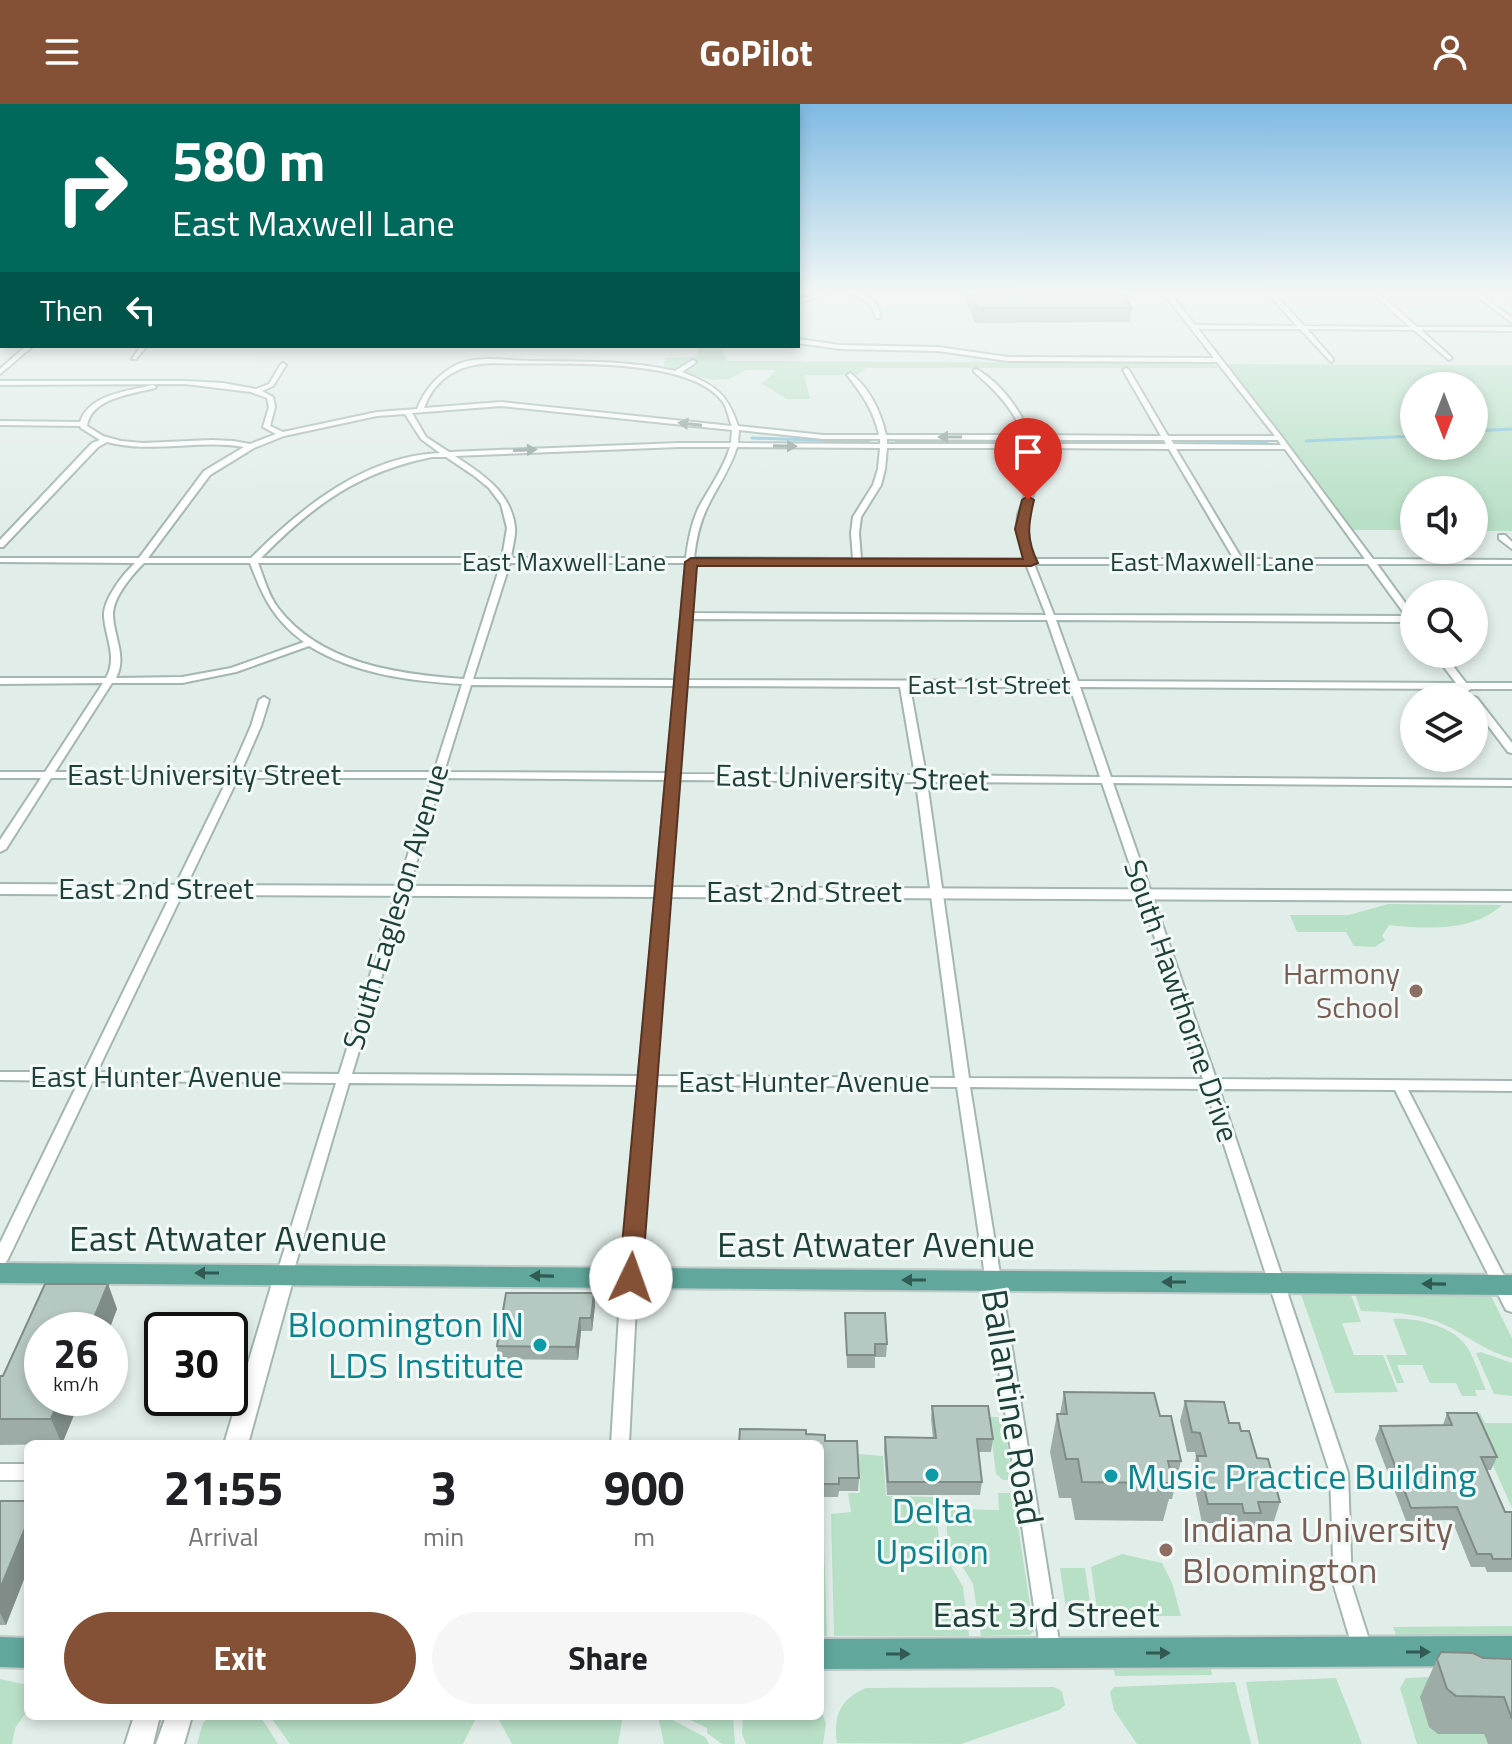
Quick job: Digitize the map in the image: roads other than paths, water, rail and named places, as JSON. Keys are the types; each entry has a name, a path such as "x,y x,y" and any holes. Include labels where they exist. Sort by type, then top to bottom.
{"main road":[{"name":"East Atwater Avenue","path":"0,1273 1274,1282 1509,1292"},
{"name":"East 3rd Street","path":"824,1654 1512,1651"},
{"path":"0,1652 24,1653"}],"street":[{"path":"259,390 271,385 281,368"},
{"path":"420,409 427,391 461,368"},
{"path":"620,1440 646,1082 692,539 702,510 726,469 736,430 726,400 699,382 646,368"},
{"path":"675,374 685,368"},
{"path":"1225,368 1400,602"},
{"path":"1126,370 1240,563"},
{"name":"South Hawthorne Drive","path":"976,371 1006,398 1028,442 1034,469 1033,484 1021,517 1023,545 1211,1084 1339,1473 1343,1586 1363,1652"},
{"path":"850,375 872,399 882,442 876,487 857,517 857,561"},
{"path":"0,383 169,383 259,390 268,394 271,400 266,427 282,434"},
{"path":"81,424 87,413 99,404 169,383"},
{"path":"0,849 110,681 117,658 110,629 109,605 123,579 141,561 201,479 251,446 282,434 337,421 420,409 511,404 736,430 882,442"},
{"name":"South Eagleson Avenue","path":"237,1440 343,1078 506,562 511,528 505,504 492,486 423,438 407,411"},
{"path":"0,423 81,424 89,432 106,439 165,445 236,442 251,446"},
{"path":"253,561 288,524 339,486 399,462 447,454 882,442 1168,442 1280,438"},
{"path":"0,545 95,445 106,439"},
{"path":"1168,442 1285,447"},
{"path":"1502,537 1512,547"},
{"name":"East Maxwell Lane","path":"0,560 1512,562"},
{"name":"East 1st Street","path":"253,561 275,611 312,642 344,659 388,673 467,682 1400,686"},
{"path":"684,616 1400,620"},
{"path":"0,681 207,677 312,642"},
{"name":"Ballantine Road","path":"905,685 1051,1654"},
{"name":"East 1st Street","path":"1488,686 1512,686"},
{"path":"0,1259 235,774 264,700"},
{"path":"1488,719 1512,750"},
{"name":"East University Street","path":"0,775 671,776 1512,783"},
{"name":"East 2nd Street","path":"0,889 1512,896"},
{"name":"East Hunter Avenue","path":"0,1076 1512,1086"},
{"path":"1399,1085 1509,1292"},
{"path":"0,1472 24,1472"},
{"path":"139,1744 146,1720"},
{"path":"170,1744 178,1720"}],"waterway":[{"path":"1488,430 1512,429"},
{"path":"1306,441 1400,437"},
{"path":"752,438 869,442"},
{"path":"1039,442 1154,441"},
{"path":"1181,441 1267,442"},
{"path":"896,442 1014,442"}],"place":[{"name":"Harmony School","path":"1416,991"},
{"name":"Bloomington IN LDS Institute","path":"540,1345"},
{"name":"Delta Upsilon","path":"932,1475"},
{"name":"Music Practice Building","path":"1111,1476"},
{"name":"Indiana University Bloomington","path":"1166,1550"}]}
